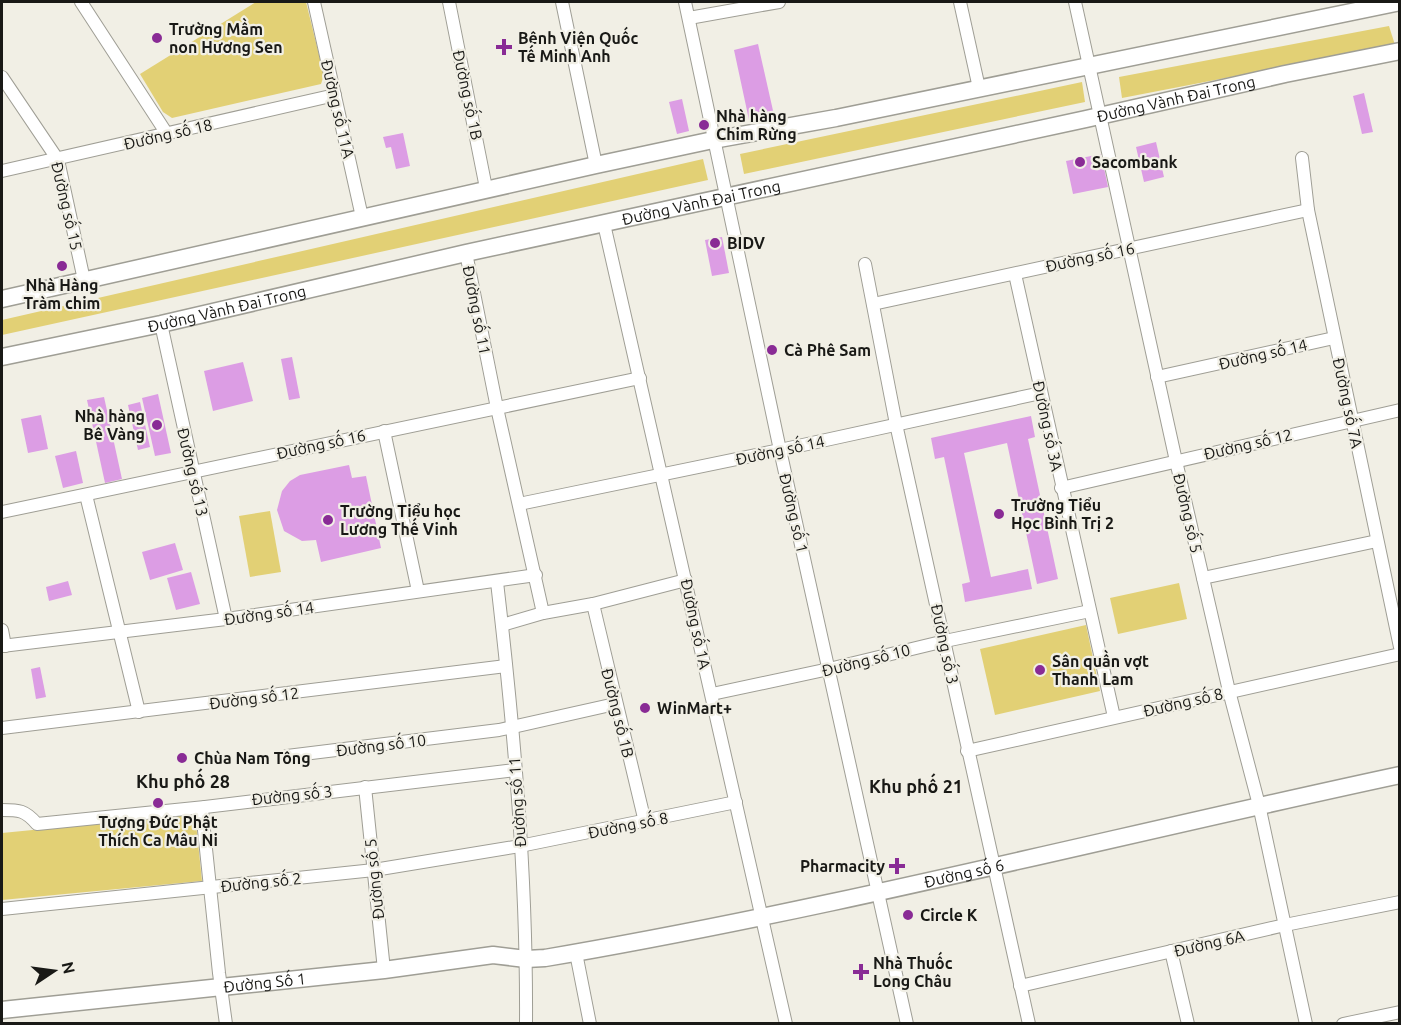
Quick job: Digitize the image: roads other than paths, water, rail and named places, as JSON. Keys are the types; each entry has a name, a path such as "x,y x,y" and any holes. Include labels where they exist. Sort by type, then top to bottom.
{"street":[{"path":"81,2 167,134"},
{"name":"Đường số 11A","path":"314,2 362,217"},
{"name":"Đường số 1B","path":"449,2 486,188"},
{"path":"562,2 596,165"},
{"name":"Đường số 1","path":"685,2 780,450 907,1023"},
{"path":"689,18 779,2"},
{"path":"960,2 979,88"},
{"name":"Đường số 5","path":"1075,2 1128,249 1229,691 1258,806 1306,1023"},
{"path":"2,299 486,188 1400,2"},
{"name":"Đường Vành Đai Trong","path":"2,357 161,324 725,196 1284,74 1400,51"},
{"name":"Đường số 15","path":"2,77 58,160 84,280"},
{"name":"Đường số 18","path":"2,171 335,95"},
{"name":"Đường số 7A","path":"1302,158 1308,210 1400,647"},
{"name":"Đường số 16","path":"873,304 1308,210"},
{"name":"Đường số 1A","path":"604,224 785,1023"},
{"name":"Đường số 11","path":"466,253 497,408 543,613"},
{"name":"Đường số 3","path":"865,264 896,424 1029,1023"},
{"name":"Đường số 3A","path":"1015,274 1114,717"},
{"name":"Đường số 13","path":"161,324 226,620"},
{"name":"Đường số 14","path":"1157,377 1334,338"},
{"name":"Đường số 16","path":"2,512 640,378"},
{"name":"Đường số 14","path":"519,504 1041,393"},
{"name":"Đường số 12","path":"1061,488 1352,419 1400,410"},
{"path":"384,431 418,591"},
{"path":"86,495 139,712"},
{"path":"1203,578 1377,541"},
{"name":"Đường số 14","path":"3,646 226,620 536,575"},
{"path":"502,624 686,580"},
{"name":"Đường số 11","path":"497,582 512,728 520,846 526,959 526,1023"},
{"name":"Đường số 1B","path":"593,604 615,704 645,822"},
{"name":"Đường số 10","path":"712,694 1090,611"},
{"path":"2,630 3,646"},
{"name":"Đường số 8","path":"967,751 1400,654"},
{"name":"Đường số 12","path":"2,728 506,666"},
{"name":"Đường số 10","path":"287,756 512,728 615,704"},
{"name":"Đường số 3","path":"2,810 26,813 37,824 205,807 515,770"},
{"name":"Đường số 6","path":"526,959 576,953 762,918 1400,775"},
{"name":"Đường số 5","path":"364,787 384,970"},
{"name":"Đường số 8","path":"520,846 736,802"},
{"path":"205,807 202,811 226,1023"},
{"name":"Đường số 2","path":"2,909 374,870 520,846"},
{"name":"Đường 6A","path":"1020,986 1285,925 1400,902"},
{"path":"1172,951 1188,1023"},
{"path":"576,953 590,1023"},
{"name":"Đường Số 1","path":"2,1010 221,988 493,956 526,959"},
{"path":"1343,1023 1400,1012"}],"place":[{"name":"Trường Mầm non Hương Sen","path":"157,38"},
{"name":"Bệnh Viện Quốc Tế Minh Anh","path":"504,47"},
{"name":"Nhà hàng Chim Rừng","path":"704,125"},
{"name":"Sacombank","path":"1080,162"},
{"name":"BIDV","path":"715,243"},
{"name":"Nhà Hàng Tràm chim","path":"62,266"},
{"name":"Cà Phê Sam","path":"772,350"},
{"name":"Nhà hàng Bê Vàng","path":"157,425"},
{"name":"Trường Tiểu Học Bình Trị 2","path":"999,514"},
{"name":"Trường Tiểu học Lương Thế Vinh","path":"328,520"},
{"name":"Sân quần vợt Thanh Lam","path":"1040,670"},
{"name":"WinMart+","path":"645,708"},
{"name":"Chùa Nam Tông","path":"182,758"},
{"name":"Tượng Đức Phật Thích Ca Mâu Ni","path":"158,803"},
{"name":"Pharmacity","path":"897,866"},
{"name":"Circle K","path":"908,915"},
{"name":"Nhà Thuốc Long Châu","path":"861,972"}],"district":[{"name":"Khu phố 28","path":"183,782"},
{"name":"Khu phố 21","path":"916,787"}]}
